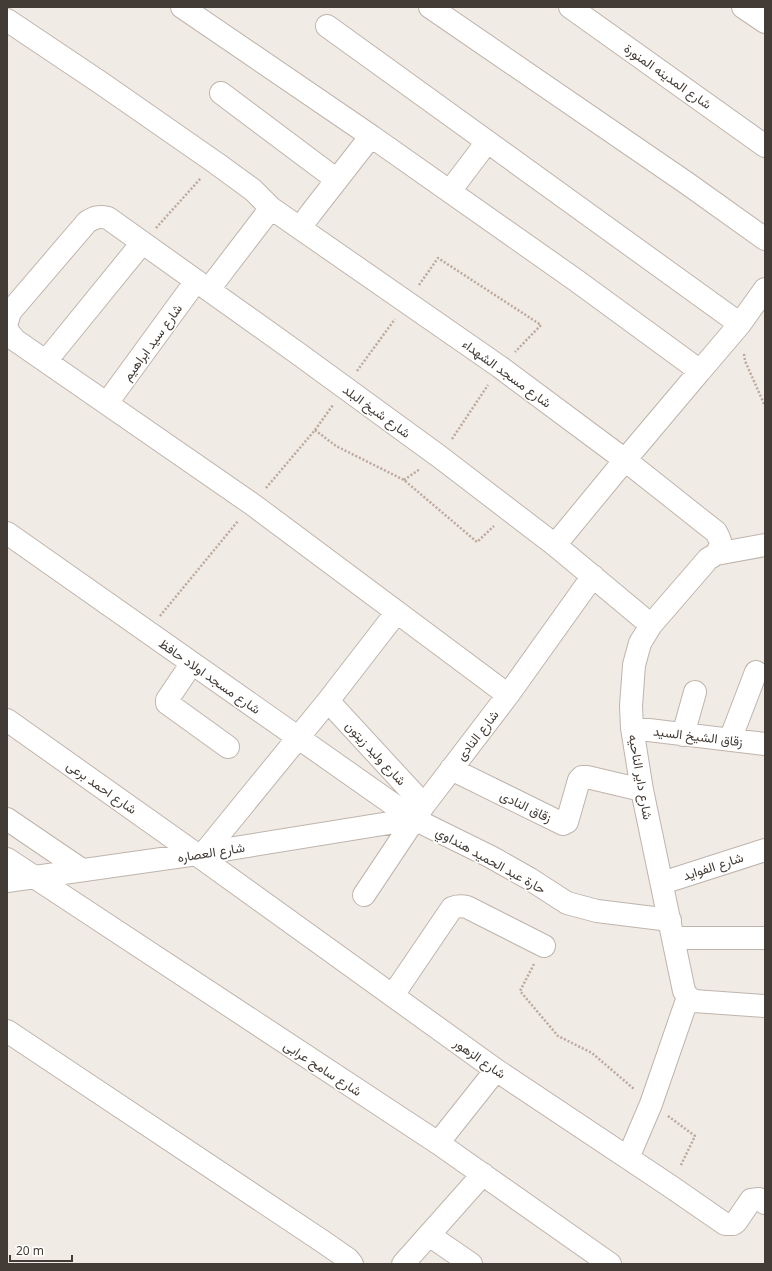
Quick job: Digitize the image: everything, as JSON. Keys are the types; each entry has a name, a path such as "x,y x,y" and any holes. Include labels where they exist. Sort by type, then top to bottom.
{"street":[{"path":"182,7 450,191 700,371"},
{"path":"430,7 688,184 765,239"},
{"name":"شارع المدينه المنورة","path":"570,7 765,146"},
{"path":"743,7 765,22"},
{"name":"شارع مسجد الشهداء","path":"7,20 216,163 253,190 271,208 500,367 625,460 716,532 721,546 716,554"},
{"path":"326,26 740,324"},
{"path":"221,93 337,180"},
{"path":"300,228 310,213 371,136"},
{"path":"450,191 487,142"},
{"name":"شارع سيد ابراهيم","path":"107,403 203,285 271,208"},
{"name":"شارع شيخ البلد","path":"7,322 10,312 87,222 95,217 108,218 345,387 440,457 555,545 651,625"},
{"path":"46,361 142,242"},
{"path":"555,545 740,324 765,289"},
{"path":"7,328 15,340 252,504 396,613 508,695"},
{"name":"شارع مسجد اولاد حافظ","path":"7,533 298,738 419,812"},
{"name":"شارع داير الناحيه","path":"688,997 684,992 682,983 642,790 632,728 631,706 634,664 640,643 651,625 708,558 716,554 765,544"},
{"name":"شارع النادى","path":"364,895 419,812 508,695 593,576"},
{"path":"200,854 298,738 396,613"},
{"path":"192,663 167,700 168,705 228,747"},
{"path":"730,740 756,672"},
{"path":"684,735 695,692"},
{"name":"شارع وليد زيتون","path":"328,701 419,812"},
{"name":"شارع احمد برعى","path":"7,720 200,854"},
{"name":"زقاق الشيخ السيد","path":"632,728 765,744"},
{"name":"زقاق النادى","path":"451,769 563,824 567,822 579,780 582,777 642,790"},
{"name":"شارع العصاره","path":"7,881 200,854 419,812"},
{"name":"حارة عبد الحميد هنداوي","path":"419,812 568,903 672,929 765,938"},
{"path":"7,819 82,870"},
{"name":"شارع الفوايد","path":"662,883 765,850"},
{"name":"شارع الزهور","path":"200,854 496,1070 725,1224 733,1224 736,1222 755,1198 765,1203"},
{"name":"شارع سامح عرابى","path":"7,860 438,1143 610,1264"},
{"path":"393,995 452,908 455,907 468,907 544,946"},
{"path":"628,1158 652,1104 688,997 694,1001 765,1006"},
{"path":"7,1031 332,1248 348,1259 352,1264"},
{"path":"438,1143 496,1070"},
{"path":"403,1264 483,1174"},
{"path":"429,1235 471,1264"}],"path":[{"path":"142,242 216,163"},
{"path":"440,457 500,367 541,324"},
{"path":"740,324 745,361 765,406"},
{"path":"147,632 315,430 345,387"},
{"path":"315,430 336,446 404,480 477,542 510,510"},
{"path":"544,946 520,991 558,1036 592,1053 652,1104 695,1136 670,1186"}]}
